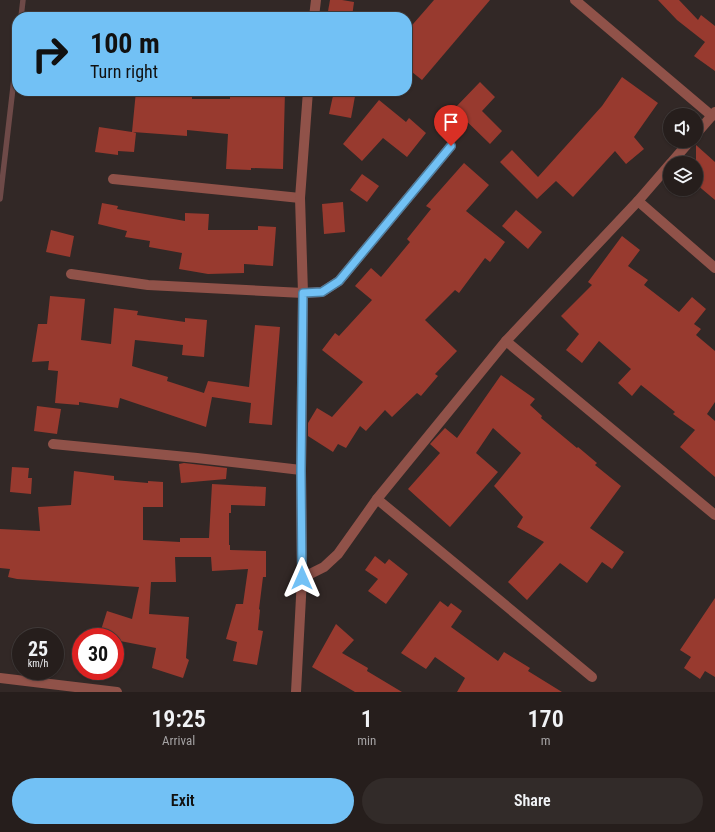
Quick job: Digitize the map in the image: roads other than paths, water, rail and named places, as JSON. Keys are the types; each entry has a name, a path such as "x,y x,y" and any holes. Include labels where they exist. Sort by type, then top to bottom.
{"street":[{"path":"315,12 316,0"},
{"path":"575,0 713,114 703,126"},
{"path":"296,692 302,578 301,470 303,293 300,198 308,96"},
{"path":"71,274 148,285 303,293 322,292 339,281 451,146"},
{"path":"676,156 684,148"},
{"path":"302,578 324,567 338,554 376,499 506,341 638,201 663,171"},
{"path":"113,179 300,198"},
{"path":"638,201 715,268"},
{"path":"506,341 715,516"},
{"path":"53,444 301,470"},
{"path":"376,499 592,677"},
{"path":"0,678 117,692"}],"waterway":[{"path":"22,12 23,0"},
{"path":"0,199 12,96"}]}
